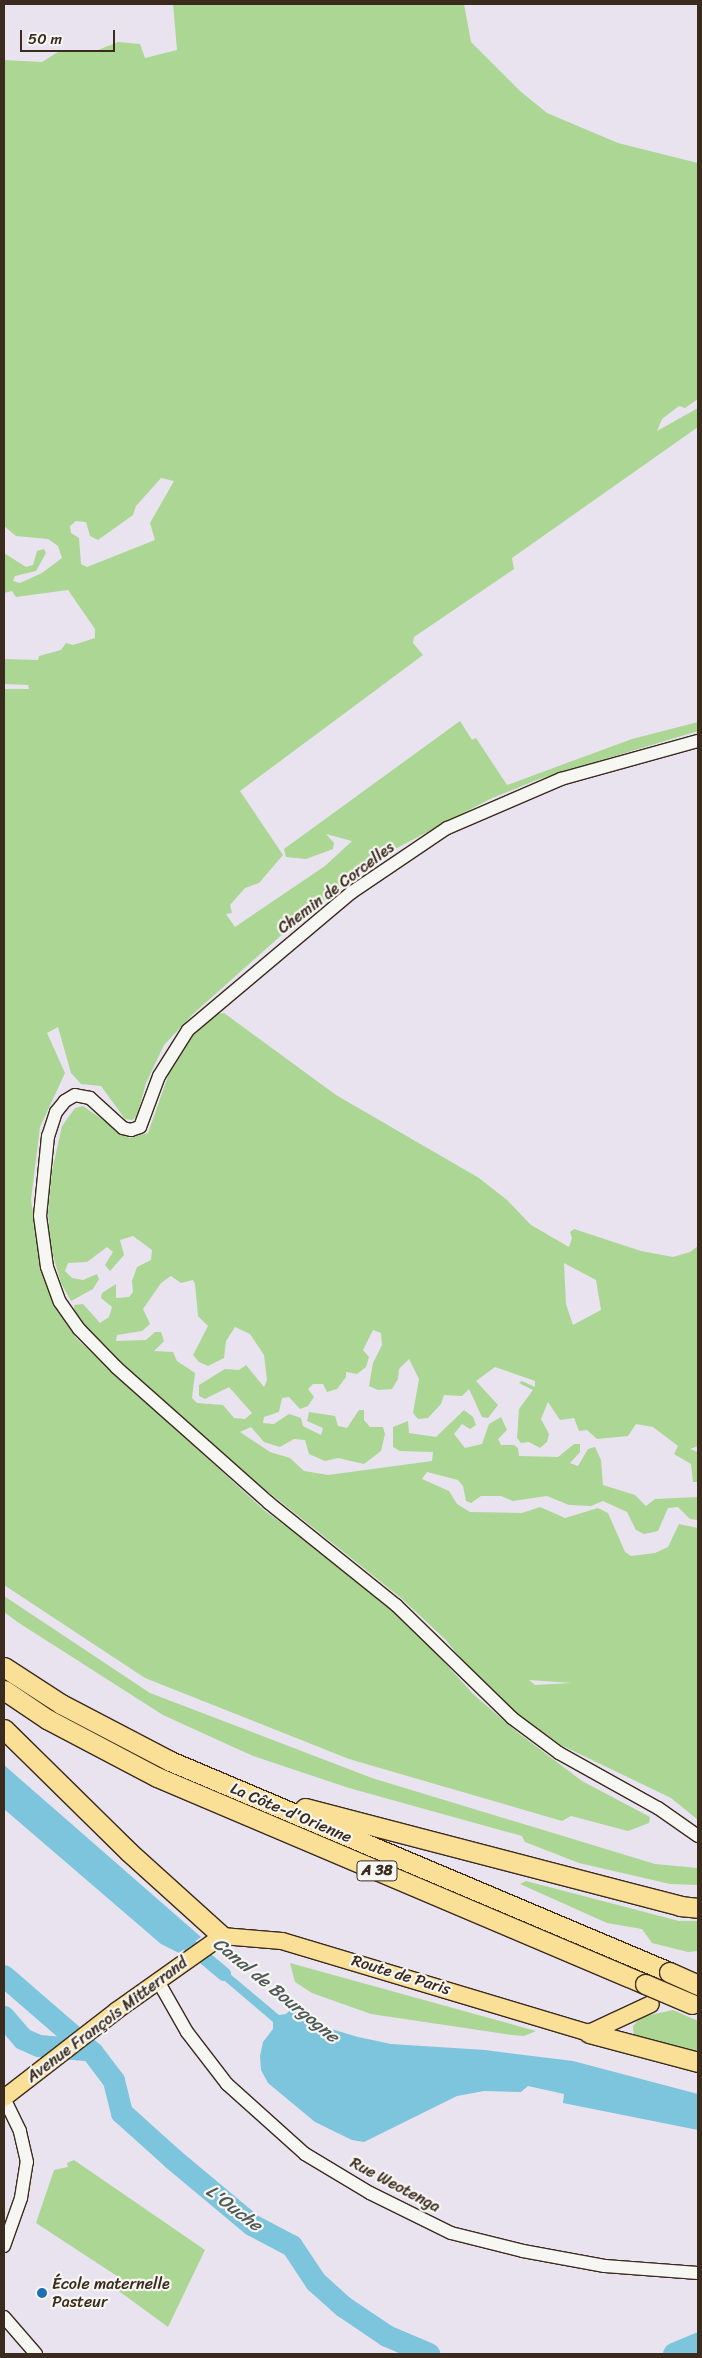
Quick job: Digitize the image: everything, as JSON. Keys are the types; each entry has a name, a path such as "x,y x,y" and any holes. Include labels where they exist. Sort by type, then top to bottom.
{"highway":[{"name":"La Côte-d'Orienne","path":"4,1667 115,1734 222,1784 698,1985"},
{"name":"La Côte-d'Orienne","path":"4,1690 47,1719 157,1777 695,2005"},
{"path":"4,1729 216,1939"},
{"path":"222,1784 357,1823 680,1906 698,1908"},
{"path":"589,2033 698,2062"}],"main road":[{"name":"Avenue François Mitterrand","path":"4,2098 216,1939"},
{"name":"Route de Paris","path":"216,1939 282,1941 589,2033"},
{"path":"589,2033 651,2004"}],"street":[{"name":"Chemin de Corcelles","path":"698,741 561,779 447,828 399,860 303,930 188,1030 159,1076 140,1127 132,1130 123,1128 90,1098 75,1096 56,1112 48,1136 40,1216 47,1268 60,1302 79,1329 167,1414 262,1497 396,1604 512,1718 559,1753 658,1808 698,1836"},
{"name":"Rue Weotenga","path":"158,1981 187,2032 227,2084 305,2154 370,2193 451,2233 523,2251 605,2266 698,2273"},
{"path":"4,2098 20,2131 27,2162 21,2198 4,2246"},
{"path":"4,2317 36,2354"}],"green space":[{"path":"173,4 464,4 471,42 520,91 547,113 618,143 698,163 698,399 685,408 679,406 662,419 657,431 698,408 698,427 512,558 514,569 414,637 413,643 423,655 240,791 283,855 259,883 245,888 230,905 232,913 226,914 235,927 325,866 352,841 326,834 334,843 333,849 306,859 286,857 284,849 460,721 472,740 476,738 507,785 632,739 698,722 698,731 539,779 490,799 395,849 304,915 193,1014 164,1045 146,1083 137,1116 132,1120 125,1119 101,1086 81,1084 71,1073 58,1027 47,1033 65,1073 40,1127 31,1200 42,1270 55,1304 76,1338 265,1511 320,1551 417,1632 473,1694 517,1732 582,1781 650,1817 649,1823 628,1831 571,1816 562,1821 349,1759 145,1678 4,1585 4,689 29,689 28,685 4,684 4,659 38,660 39,656 61,650 66,643 73,645 95,638 95,629 68,590 16,597 12,591 4,593 4,553 26,567 33,565 37,551 44,549 46,553 36,571 15,576 13,581 20,583 42,573 62,558 58,546 48,539 16,536 4,526 4,60 42,62 58,52 98,50 118,42 140,44 145,58 177,50","holes":["161,478 174,481 150,523 155,540 87,567 81,564 79,538 71,533 70,526 76,521 86,522 90,536 98,540 133,515 136,506"]},
{"path":"224,1013 336,1095 479,1178 507,1200 531,1225 569,1247 572,1238 570,1232 574,1229 641,1251 673,1257 690,1252 698,1246 698,1446 690,1449 698,1452 698,1482 693,1482 691,1464 674,1454 678,1446 653,1427 636,1424 628,1436 597,1439 587,1430 579,1431 574,1418 560,1420 548,1402 541,1419 549,1434 547,1442 540,1448 529,1442 521,1443 517,1438 519,1409 533,1390 519,1383 522,1381 535,1387 535,1381 495,1367 476,1381 498,1405 488,1418 482,1417 469,1389 462,1396 444,1395 441,1404 428,1418 418,1419 413,1413 419,1379 409,1359 399,1369 398,1379 392,1389 378,1390 369,1386 373,1363 382,1345 381,1333 373,1330 363,1350 369,1357 366,1367 357,1374 346,1372 346,1377 337,1389 327,1392 323,1384 313,1384 308,1389 314,1397 308,1406 300,1409 289,1397 282,1398 279,1412 264,1417 263,1423 274,1424 289,1414 301,1418 303,1426 321,1435 323,1428 307,1421 309,1412 335,1416 338,1426 347,1428 359,1410 364,1410 364,1420 370,1427 383,1427 385,1434 381,1451 364,1464 338,1458 325,1461 309,1454 305,1440 294,1439 280,1447 264,1442 251,1427 240,1432 270,1452 290,1458 304,1471 328,1475 432,1461 433,1452 400,1451 393,1447 393,1427 408,1421 409,1433 436,1437 464,1410 473,1417 476,1425 470,1429 462,1424 454,1434 465,1448 482,1444 489,1424 501,1417 507,1430 498,1439 501,1445 514,1445 518,1448 519,1456 558,1457 574,1444 580,1444 580,1452 570,1463 578,1466 588,1449 595,1447 601,1460 603,1485 635,1495 646,1506 655,1499 698,1497 698,1520 690,1519 678,1507 668,1508 658,1531 644,1534 636,1530 627,1512 603,1501 591,1506 569,1505 547,1496 513,1501 501,1496 481,1496 471,1503 466,1501 463,1486 458,1480 427,1472 422,1479 449,1491 457,1504 470,1512 522,1513 540,1507 565,1518 598,1508 608,1513 625,1552 631,1556 655,1553 668,1547 679,1524 698,1528 698,1820 671,1798 561,1745 510,1708 475,1677 446,1640 401,1598 226,1458 82,1326 75,1315 74,1305 83,1304 100,1323 109,1317 112,1307 101,1298 102,1293 116,1284 116,1298 129,1297 133,1292 132,1281 137,1267 151,1260 152,1250 133,1236 120,1240 124,1255 110,1271 105,1265 113,1252 107,1247 87,1262 68,1263 65,1271 72,1278 83,1280 97,1274 99,1279 93,1289 71,1301 61,1283 50,1245 48,1211 52,1171 62,1126 75,1108 83,1106 129,1138 148,1133 172,1065 187,1041 216,1014","holes":["564,1263 596,1280 601,1310 573,1325 566,1304","171,1276 181,1283 193,1280 195,1284 198,1316 208,1326 193,1355 199,1362 208,1366 224,1358 226,1341 235,1327 250,1334 264,1355 267,1380 264,1387 246,1365 239,1370 225,1369 199,1385 199,1396 205,1399 229,1387 252,1413 245,1419 234,1418 223,1405 197,1403 192,1398 195,1373 177,1361 173,1352 154,1351 164,1341 161,1332 155,1332 146,1340 116,1341 117,1335 142,1331 150,1324 143,1309 161,1283","529,1680 572,1683 535,1685"]},
{"path":"4,1596 150,1693 372,1778 655,1864 698,1868 698,1885 670,1884 579,1863 525,1842 522,1836 349,1788 253,1756 163,1715 19,1623 4,1612"},
{"path":"526,1881 679,1921 698,1921 698,1951 688,1952 652,1943 642,1929 607,1923 520,1884"},
{"path":"290,1963 536,2031 524,2036 512,2035 371,2014 312,1993 295,1982"},
{"path":"673,2010 698,2021 698,2054 634,2039 633,2026 641,2017"},
{"path":"74,2160 205,2250 168,2327 116,2289 120,2278 36,2223 54,2170 68,2167 67,2163"}],"water":[{"path":"4,1765 201,1937 179,1953 161,1944 4,1809"},
{"path":"211,1958 279,2015 286,2014 291,2009 328,2028 391,2044 485,2050 573,2061 698,2094 698,2130 563,2103 564,2094 528,2086 521,2092 484,2091 457,2096 364,2142 352,2140 315,2122 268,2083 261,2070 260,2056 263,2042 273,2029 273,2022 206,1965 211,1963"}],"waterway":[{"name":"Canal de Bourgogne","path":"175,1933 224,1974"},
{"name":"L'Ouche","path":"4,1976 93,2053 114,2081 122,2113 173,2159 252,2225 292,2246 316,2282 344,2307 387,2336 429,2354"},
{"name":"L'Ouche","path":"4,2017 23,2039 39,2046 86,2050"},
{"name":"L'Ouche","path":"674,2354 698,2344"}],"place":[{"name":"École maternelle Pasteur","path":"42,2293"}]}
